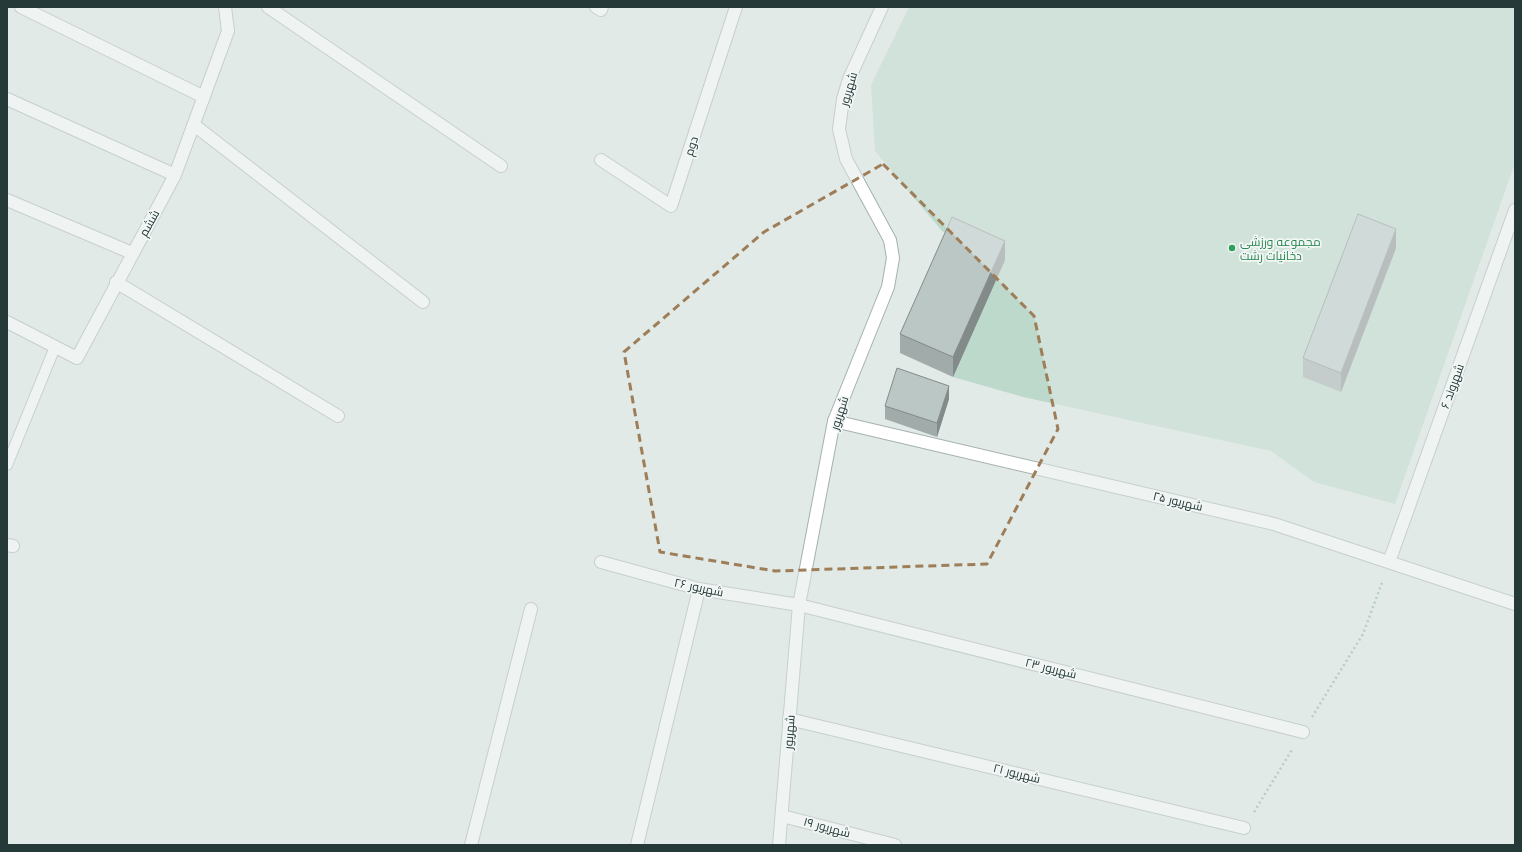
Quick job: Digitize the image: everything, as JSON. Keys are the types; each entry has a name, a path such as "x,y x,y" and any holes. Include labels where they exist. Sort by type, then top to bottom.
{"street":[{"path":"21,7 204,97"},
{"name":"ششم","path":"7,322 77,358 132,252 175,175 228,31 225,7"},
{"path":"268,7 500,166"},
{"path":"596,7 601,10 602,7"},
{"name":"دوم","path":"601,160 671,206 736,7"},
{"name":"شهریور","path":"779,845 799,605 834,421 888,287 893,258 890,240 846,159 839,129 843,99 849,79 882,7"},
{"path":"7,99 175,175"},
{"path":"194,125 423,302"},
{"path":"7,200 132,252"},
{"name":"شهروند ۶","path":"1389,562 1515,210"},
{"path":"116,282 338,416"},
{"name":"شهریور ۲۵","path":"834,421 1274,524 1515,604"},
{"name":"شهریور ۲۶","path":"601,562 699,589 799,605"},
{"path":"637,845 699,589"},
{"name":"شهریور ۲۳","path":"799,605 1303,732"},
{"path":"471,845 531,609"},
{"name":"شهریور ۲۱","path":"790,719 1244,828"},
{"name":"شهریور ۱۹","path":"782,816 895,845"}],"lane":[{"path":"7,465 55,347"}],"path":[{"path":"1244,828 1363,634 1389,562"}],"highlighted area":[{"path":"883,164 1034,316 1058,429 987,564 775,571 660,552 624,352 764,232"}],"green space":[{"name":"مجموعه ورزشی دخانیات رشت","path":"909,7 1515,7 1515,163 1395,504 1314,482 1271,451 1023,397 953,377 952,237 942,231 875,151 871,85"}],"building":[{"path":"1358,214 1396,229 1341,373 1303,358"},
{"path":"952,217 1005,241 953,357 900,334"},
{"path":"897,368 949,386 937,423 885,406"}],"place":[{"name":"مجموعه ورزشی دخانیات رشت","path":"1232,248"}]}
